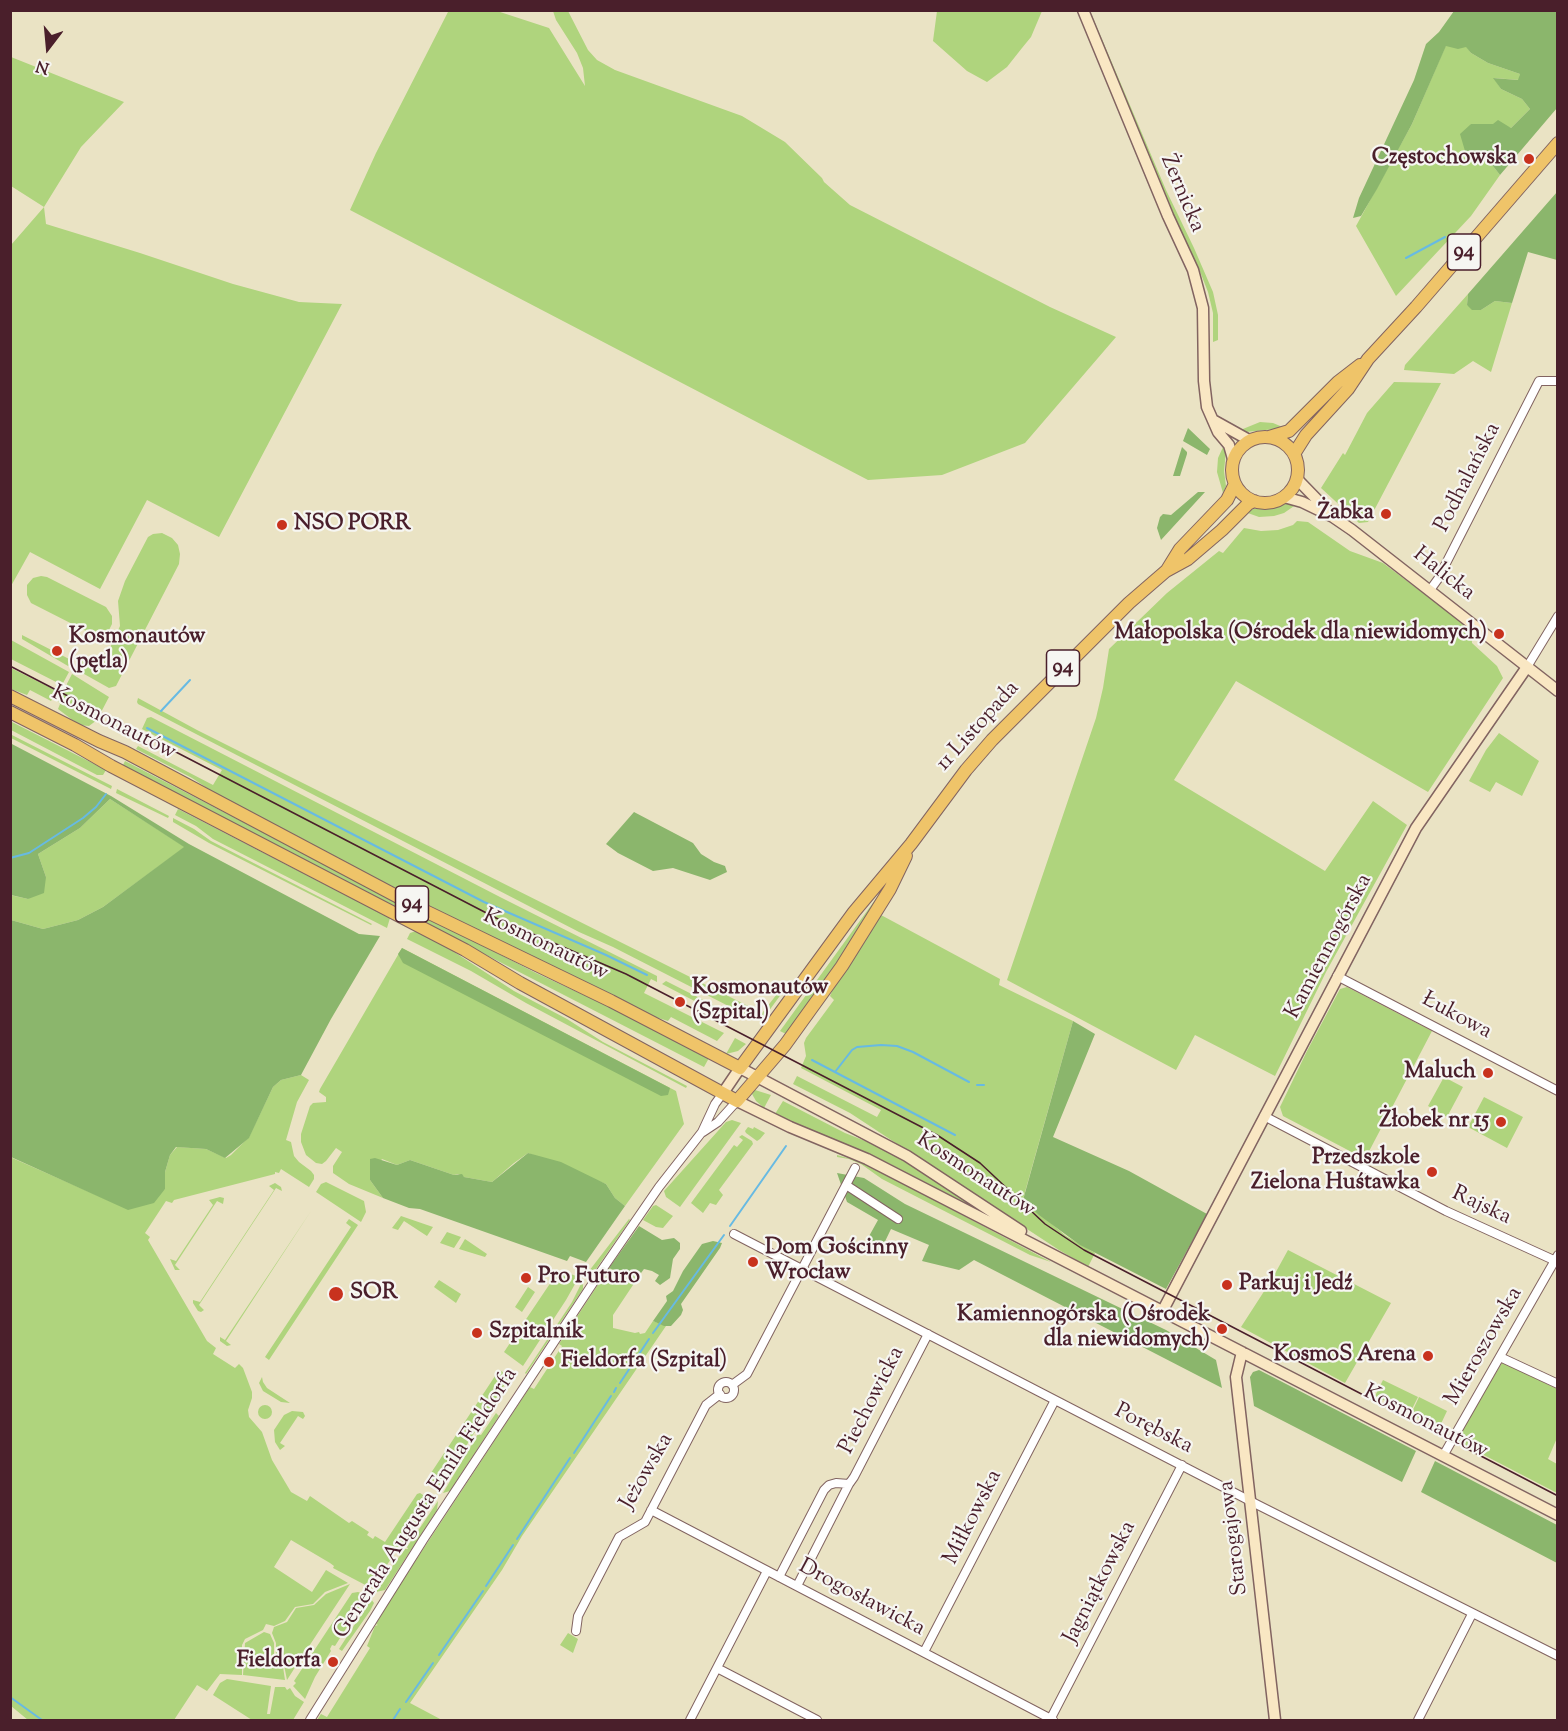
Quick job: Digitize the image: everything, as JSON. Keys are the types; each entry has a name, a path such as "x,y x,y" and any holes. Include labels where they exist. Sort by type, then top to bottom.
{"main road":[{"name":"94","path":"1294,454 1306,435 1348,389 1368,359 1416,307 1557,143"},
{"name":"94","path":"1249,440 1289,431 1338,382 1368,359"},
{"path":"1249,440 1238,450 1233,459 1231,468 1235,484 1243,495 1254,501 1270,503 1290,492 1297,479 1297,462 1286,444 1269,437"},
{"name":"11 Listopada","path":"1166,572 1180,549 1227,500 1235,484"},
{"name":"11 Listopada","path":"740,1068 854,912 911,844 966,770 992,740 1129,603 1166,572 1195,553 1222,531 1248,504 1254,501"},
{"name":"Kosmonautów","path":"10,696 125,752 419,908 611,1001 740,1068"},
{"name":"Kosmonautów","path":"10,712 465,950 520,983 737,1101"},
{"name":"11 Listopada","path":"737,1101 788,1040 842,966 890,889 911,844"}],"street":[{"name":"Żernicka","path":"1083,10 1168,216 1193,270 1203,308 1206,401 1213,420"},
{"name":"Podhalańska","path":"1430,590 1539,381 1557,381"},
{"path":"1213,420 1249,440"},
{"path":"1213,420 1218,432 1229,445 1233,459"},
{"name":"Halicka","path":"1297,479 1333,517 1430,590 1557,691"},
{"name":"Halicka","path":"1284,497 1299,500 1333,517"},
{"name":"Kamiennogórska","path":"1162,1311 1422,818 1527,667 1557,616"},
{"name":"Łukowa","path":"1337,976 1557,1091"},
{"name":"Kosmonautów","path":"740,1068 907,1156 993,1211 1050,1252"},
{"name":"11 Listopada","path":"723,1093 740,1068"},
{"name":"Generała Augusta Emila Fieldorfa","path":"310,1720 393,1585 595,1280 659,1187 702,1132 715,1104 723,1093"},
{"name":"Kosmonautów","path":"737,1101 790,1127 867,1159 1557,1515"},
{"name":"Generała Augusta Emila Fieldorfa","path":"702,1132 718,1122 737,1101"},
{"name":"Rajska","path":"1263,1116 1446,1211 1556,1260"},
{"name":"Jeżowska","path":"576,1631 578,1616 619,1537 645,1522 706,1405 720,1394 718,1390 721,1383 728,1382 732,1385 747,1374 855,1168"},
{"path":"846,1185 898,1219"},
{"name":"Porębska","path":"734,1234 1250,1501 1557,1656"},
{"name":"Mieroszowska","path":"1443,1456 1556,1260"},
{"name":"Piechowicka","path":"797,1586 928,1334"},
{"name":"Starogajowa","path":"1242,1352 1236,1377 1275,1720"},
{"path":"1500,1357 1557,1384"},
{"name":"Miłkowska","path":"924,1653 1055,1400"},
{"name":"Jagniątkowska","path":"1052,1719 1182,1465"},
{"name":"Piechowicka","path":"779,1577 824,1490 836,1483 849,1484"},
{"name":"Drogosławicka","path":"651,1510 1052,1719"},
{"path":"690,1720 768,1571"},
{"path":"1418,1720 1472,1614"},
{"path":"717,1668 817,1720"}],"green space":[{"path":"449,10 497,11 549,28 585,86 583,68 577,53 556,20 553,11 568,11 588,50 597,60 615,70 742,116 785,142 850,205 1050,307 1116,337 1025,443 942,475 868,480 350,210 376,153"},
{"path":"937,10 1042,11 1031,37 1007,67 987,82 967,71 933,41"},
{"path":"1088,11 1090,11 1166,190 1213,292 1218,315 1218,340 1213,342 1213,313 1208,292 1170,211"},
{"path":"1454,11 1557,11 1557,108 1500,175 1485,156 1465,151 1460,134 1471,124 1493,124 1498,120 1511,128 1530,109 1522,99 1501,89 1493,78 1518,80 1520,74 1488,63 1471,53 1466,47 1458,49 1446,46 1412,124 1377,189 1361,216 1353,218 1359,198 1414,80 1426,44 1439,32"},
{"path":"1446,45 1466,46 1471,53 1488,63 1520,74 1519,80 1494,78 1501,89 1522,99 1530,109 1511,128 1493,124 1471,124 1465,151 1485,156 1500,175 1471,216 1396,296 1356,226 1412,124"},
{"path":"11,57 124,102 81,147 44,207 11,186"},
{"path":"1557,192 1557,260 1528,252 1512,303 1495,301 1481,310 1472,310 1467,305 1468,294"},
{"path":"44,207 46,224 233,284 299,302 342,304 219,537 147,500 100,589 30,552 11,586 11,245"},
{"path":"1468,294 1467,305 1481,310 1495,301 1512,303 1491,372 1473,361 1454,374 1404,370 1405,365"},
{"path":"1394,382 1441,383 1368,522 1359,523 1321,488 1343,453 1345,455 1367,413"},
{"path":"1260,422 1273,423 1285,428 1238,431"},
{"path":"1188,428 1210,449 1207,455 1183,441"},
{"path":"1224,445 1226,486 1223,493 1217,472 1218,458"},
{"path":"1182,447 1187,454 1180,476 1173,476"},
{"path":"1198,492 1205,492 1161,540 1157,528 1160,517 1163,514 1171,515"},
{"path":"1288,503 1297,504 1284,513 1274,516 1259,517 1245,512 1275,508"},
{"path":"1297,521 1308,522 1350,551 1383,563 1471,629 1472,643 1497,666 1503,678 1428,792 1236,681 1174,780 1325,871 1373,801 1407,825 1326,972 1275,1076 1195,1035 1176,1070 1007,980 1096,718 1109,649 1167,593 1219,551 1223,553 1244,528 1261,531 1278,530 1293,525"},
{"path":"162,533 172,538 178,545 179,564 116,686 109,688 77,670 76,667 80,660 97,660 109,650 120,626 118,601 125,581 148,537"},
{"path":"41,576 106,607 112,616 109,630 100,635 92,634 31,603 27,595 27,585 33,578"},
{"path":"22,635 73,661 68,666 22,639"},
{"path":"11,640 69,672 62,685 11,659"},
{"path":"11,668 57,691 51,701 30,690 27,695 11,689"},
{"path":"72,674 109,697 97,720 89,726 79,725 58,709 60,704 58,701"},
{"path":"138,698 197,730 754,1009 751,1015 746,1015 579,932 138,704"},
{"path":"151,717 657,976 657,982 651,979 644,993 724,1033 717,1041 671,1017 668,1021 649,1015 528,957 228,802 192,778 136,749 138,746 213,785 222,770 142,729 147,718"},
{"path":"10,721 106,770 103,775 97,775 11,730"},
{"path":"1499,733 1539,761 1522,796 1496,782 1490,792 1469,781 1486,750"},
{"path":"10,734 112,786 111,789 11,738"},
{"path":"10,743 111,796 189,844 359,934 380,936 301,1075 281,1080 273,1087 249,1138 225,1158 206,1149 176,1147 170,1155 165,1172 165,1189 154,1203 128,1210 11,1157 11,920 43,929 78,920 103,907 184,847 110,799 80,828 38,854 46,877 44,893 28,899 11,895"},
{"path":"125,761 407,907 409,912 404,912 122,767"},
{"path":"117,789 169,816 168,818 116,793"},
{"path":"110,799 185,847 103,907 78,920 43,929 11,920 10,895 28,899 46,877 38,854 80,828"},
{"path":"178,809 390,918 387,928 213,839 196,826 175,815"},
{"path":"634,812 693,843 701,854 725,866 727,872 710,880 673,868 653,871 618,853 606,844"},
{"path":"173,818 211,841 372,924 209,843 173,822"},
{"path":"883,889 846,949 786,1034 780,1031"},
{"path":"881,915 1000,979 999,985 1073,1021 1023,1199 1066,1236 1095,1253 1088,1267 850,1113 793,1084 797,1076 877,1117 881,1110 801,1068 806,1056 804,1043 806,1038 834,1000 830,996 833,989"},
{"path":"422,917 427,917 709,1058 704,1067 424,923"},
{"path":"416,931 445,946 514,991 567,1019 603,1042 687,1086 686,1088 526,1003 471,971 407,939 410,933"},
{"path":"402,948 676,1091 684,1124 625,1206 615,1198 606,1184 528,1153 492,1182 454,1175 410,1160 397,1165 382,1159 370,1180 383,1198 349,1184 333,1173 333,1166 342,1152 336,1148 322,1164 316,1163 306,1155 301,1142 301,1134 310,1106 313,1103 326,1102 326,1097 319,1092 320,1089"},
{"path":"402,948 670,1088 668,1095 661,1096 403,963 398,954"},
{"path":"788,980 790,982 763,1019 759,1017"},
{"path":"666,981 731,1014 731,1020 662,984"},
{"path":"1347,987 1432,1031 1365,1159 1283,1116 1280,1107 1340,989"},
{"path":"1073,1021 1095,1034 1053,1137 1129,1171 1207,1214 1166,1289 1080,1245 1039,1215 1023,1200"},
{"path":"735,1038 746,1044 738,1051 726,1054"},
{"path":"301,1075 309,1080 297,1102 286,1140 291,1142 294,1156 314,1175 309,1187 281,1169 279,1173 275,1172 275,1174 174,1200 172,1203 166,1201 145,1233 150,1237 148,1240 207,1341 216,1348 213,1354 235,1368 239,1364 243,1368 252,1392 248,1410 249,1417 262,1432 272,1460 291,1492 307,1501 310,1496 349,1523 352,1521 369,1532 367,1535 373,1539 375,1536 385,1542 417,1494 433,1498 371,1588 333,1568 334,1566 330,1563 291,1540 274,1567 312,1592 326,1570 348,1583 325,1592 313,1604 295,1607 285,1621 274,1626 266,1624 263,1630 245,1639 242,1645 242,1675 220,1674 207,1691 197,1685 174,1720 28,1720 11,1706 10,1157 128,1209 165,1189 165,1172 170,1155 177,1147 206,1149 226,1158 231,1155 249,1137 273,1087 281,1080"},
{"path":"1444,1077 1463,1087 1447,1117 1428,1106"},
{"path":"755,1090 771,1095 764,1108 752,1094"},
{"path":"1484,1097 1523,1117 1507,1148 1468,1127"},
{"path":"783,1101 845,1133 900,1157 988,1215 890,1164 775,1114"},
{"path":"732,1120 741,1123 680,1207 666,1197 664,1191 726,1122"},
{"path":"748,1127 753,1129 754,1127 765,1133 757,1141 746,1133"},
{"path":"742,1135 753,1144 719,1190 723,1195 716,1205 710,1203 703,1213 691,1203 734,1145 737,1147 743,1140 739,1137"},
{"path":"528,1153 561,1162 606,1184 615,1198 625,1206 586,1262 570,1256 567,1261 420,1209 409,1208 383,1198 370,1180 370,1159 375,1158 397,1165 410,1160 454,1175 462,1174 464,1177 492,1182"},
{"path":"837,1155 862,1162 1051,1262 1030,1255 882,1179 861,1164 837,1157"},
{"path":"837,1173 864,1178 905,1204 1166,1330 1216,1360 1222,1388 974,1260 959,1270 922,1261 929,1245 891,1229 878,1256 863,1247 878,1220 847,1202"},
{"path":"326,1182 364,1201 366,1212 361,1222 316,1192 321,1184"},
{"path":"275,1183 281,1187 282,1191 276,1188 199,1305 204,1310 198,1311 193,1300 200,1302 274,1190 269,1186"},
{"path":"224,1198 223,1204 217,1201 175,1265 180,1270 175,1270 170,1259 176,1261 213,1205 209,1200"},
{"path":"656,1205 673,1216 663,1228 643,1220"},
{"path":"311,1211 226,1341 231,1345 227,1346 220,1341 220,1337 225,1340"},
{"path":"401,1216 433,1227 427,1236 404,1221 398,1230 392,1228"},
{"path":"349,1219 358,1225 269,1360 265,1357 351,1227 346,1223"},
{"path":"629,1219 596,1269 589,1271"},
{"path":"639,1226 662,1240 674,1238 680,1243 680,1249 673,1259 670,1278 660,1285 655,1281 659,1275 652,1271 644,1269 641,1273 635,1269 633,1273 624,1274 609,1268"},
{"path":"447,1232 461,1237 454,1248 440,1243"},
{"path":"465,1239 487,1254 485,1257 459,1249"},
{"path":"713,1241 722,1243 681,1304 683,1310 681,1315 671,1326 664,1326 653,1321 667,1301 666,1296 673,1291 683,1271 702,1244"},
{"path":"1288,1250 1391,1303 1345,1383 1241,1327"},
{"path":"609,1268 616,1271 635,1269 641,1273 613,1315 613,1328 640,1334 645,1333 653,1321 666,1326 410,1703 442,1720 317,1720 321,1714 327,1717 370,1648 367,1646 375,1626 378,1625 376,1624 393,1595 530,1387 534,1389 562,1346 559,1344"},
{"path":"562,1271 579,1277 523,1366 504,1352 549,1285"},
{"path":"439,1280 461,1294 456,1303 434,1287"},
{"path":"583,1280 583,1289 526,1374 572,1302"},
{"path":"528,1287 535,1292 522,1312 515,1307"},
{"path":"1502,1363 1557,1389 1557,1438 1548,1459 1557,1464 1557,1493 1455,1440"},
{"path":"499,1370 510,1376 441,1486 429,1476"},
{"path":"1259,1370 1416,1451 1402,1482 1254,1406 1250,1377 1253,1372"},
{"path":"262,1377 267,1388 290,1403 281,1402 263,1391 259,1383"},
{"path":"1383,1380 1418,1397 1410,1413 1375,1396"},
{"path":"1419,1397 1447,1411 1439,1428 1411,1414"},
{"path":"265,1405 270,1407 272,1412 270,1417 265,1419 260,1417 258,1412 260,1407"},
{"path":"292,1411 303,1412 305,1416 303,1419 298,1416 280,1443 285,1446 280,1450 275,1442 274,1430 284,1415"},
{"path":"496,1413 499,1416 450,1491 443,1493 478,1434 481,1435"},
{"path":"1435,1461 1557,1525 1557,1563 1421,1492"},
{"path":"438,1501 437,1510 385,1590 376,1592 405,1549 408,1549 407,1547"},
{"path":"350,1584 287,1680 284,1665 276,1655 276,1643 272,1633 274,1627 287,1622 296,1608 314,1605 326,1594"},
{"path":"352,1593 367,1595 335,1646 332,1645 305,1699 293,1686 296,1683 294,1681"},
{"path":"371,1599 374,1603 370,1611 342,1651 339,1649"},
{"path":"264,1632 270,1634 274,1643 274,1657 283,1667 285,1680 243,1675 245,1643"},
{"path":"568,1633 578,1639 573,1653 560,1645"},
{"path":"227,1679 271,1686 267,1714 270,1714 275,1687 285,1687 287,1690 290,1688 295,1696 304,1702 293,1720 252,1720 213,1695 220,1683"}],"waterway":[{"path":"1406,258 1445,237"},
{"path":"161,711 190,680"},
{"path":"147,728 484,902 647,975"},
{"path":"10,858 29,853 83,818 106,794"},
{"path":"835,1072 857,1047 897,1046 969,1082"},
{"path":"812,1060 955,1135"},
{"path":"977,1085 984,1085"},
{"path":"730,1226 786,1146"},
{"path":"653,1333 724,1235"},
{"path":"620,1383 649,1339"},
{"path":"614,1392 616,1388"},
{"path":"574,1453 611,1396"},
{"path":"517,1539 570,1458"},
{"path":"486,1586 513,1545"},
{"path":"439,1655 483,1591"},
{"path":"406,1702 433,1663"},
{"path":"10,1697 42,1720"},
{"path":"393,1720 400,1709"}],"tram line":[{"path":"10,666 498,919 626,974 937,1135 980,1163 1045,1224 1084,1250 1558,1496"}],"place":[{"name":"Częstochowska","path":"1529,159"},
{"name":"Żabka","path":"1386,514"},
{"name":"NSO PORR","path":"282,525"},
{"name":"Małopolska (Ośrodek dla niewidomych)","path":"1499,634"},
{"name":"Kosmonautów (pętla)","path":"57,651"},
{"name":"Kosmonautów (Szpital)","path":"680,1002"},
{"name":"Maluch","path":"1488,1073"},
{"name":"Żłobek nr 15","path":"1501,1122"},
{"name":"Przedszkole Zielona Huśtawka","path":"1432,1172"},
{"name":"Dom Gościnny Wrocław","path":"753,1262"},
{"name":"Pro Futuro","path":"526,1278"},
{"name":"Parkuj i Jedź","path":"1227,1285"},
{"name":"SOR","path":"336,1294"},
{"name":"Kamiennogórska (Ośrodek dla niewidomych)","path":"1222,1329"},
{"name":"Szpitalnik","path":"477,1333"},
{"name":"KosmoS Arena","path":"1428,1356"},
{"name":"Fieldorfa (Szpital)","path":"549,1362"},
{"name":"Fieldorfa","path":"333,1662"}]}
